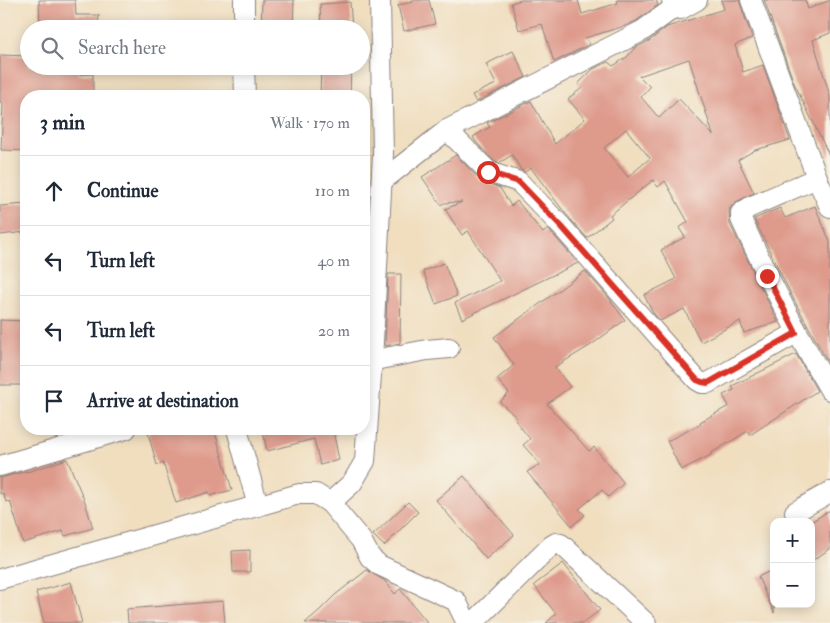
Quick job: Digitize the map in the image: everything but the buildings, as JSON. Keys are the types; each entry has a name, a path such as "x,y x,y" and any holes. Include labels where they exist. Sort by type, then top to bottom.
{"street":[{"path":"244,0 244,20"},
{"path":"370,335 383,154 380,0"},
{"path":"382,181 447,130 642,31 674,4 681,9 697,0"},
{"path":"751,0 817,178 830,207"},
{"path":"244,75 245,90"},
{"path":"447,130 488,172 519,182 562,227 697,380 708,383 796,333"},
{"path":"817,178 750,207 741,213 741,219 796,333 830,390"},
{"path":"370,361 449,348"},
{"path":"0,466 106,435"},
{"path":"239,435 258,506"},
{"path":"330,503 352,483 364,461 365,435"},
{"path":"795,512 830,492"},
{"path":"0,579 299,494 316,494 330,503 361,540 370,557 379,565 456,601 467,623"},
{"path":"473,623 550,546 556,543 562,544 646,623"}],"route":[{"path":"488,172 519,182 562,227 697,380 702,382 708,383 796,333 767,276"}]}
